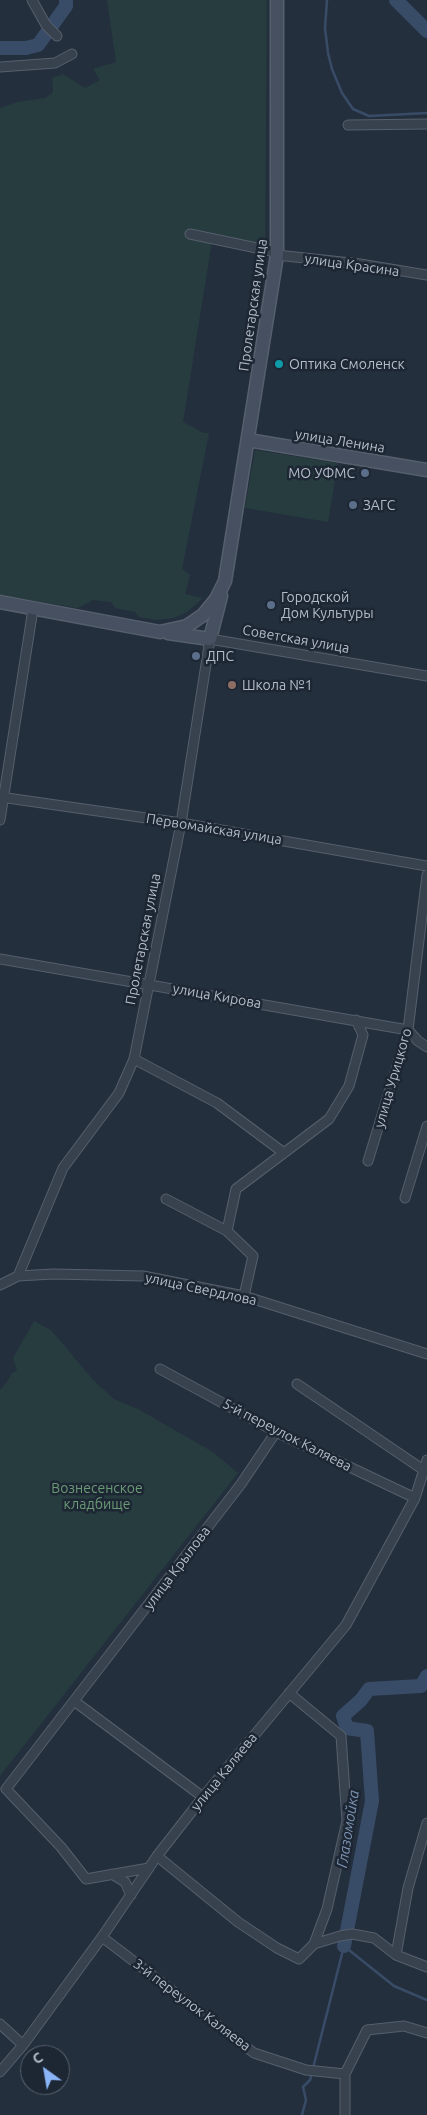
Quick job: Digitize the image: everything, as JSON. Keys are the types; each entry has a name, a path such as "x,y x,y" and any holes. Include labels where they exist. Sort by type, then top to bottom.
{"main road":[{"name":"Пролетарская улица","path":"210,639 225,581 278,255 276,0"},
{"name":"улица Ленина","path":"248,440 427,470"},
{"name":"Пролетарская улица","path":"187,626 203,615 216,599 225,581"},
{"name":"Советская улица","path":"0,602 160,632 210,639"},
{"name":"Советская улица","path":"160,632 187,626"}],"street":[{"path":"32,0 46,25 57,36"},
{"path":"0,67 55,63 72,54"},
{"path":"348,125 427,124"},
{"name":"улица Красина","path":"190,234 271,251 278,255 360,264 427,275"},
{"path":"0,820 2,797 33,609"},
{"name":"Советская улица","path":"210,639 427,676"},
{"name":"Пролетарская улица","path":"18,1276 63,1168 119,1093 134,1059 181,823 210,639"},
{"name":"Первомайская улица","path":"2,797 181,823 427,866"},
{"name":"улица Урицкого","path":"368,1162 408,1030 427,875"},
{"name":"улица Кирова","path":"0,959 408,1030"},
{"path":"227,1231 236,1189 329,1119 348,1086 363,1035 356,1020"},
{"path":"408,1030 418,1041 427,1047"},
{"path":"134,1059 217,1103 284,1153"},
{"path":"405,1198 427,1126"},
{"path":"166,1199 227,1231 253,1256 244,1296"},
{"name":"улица Свердлова","path":"0,1285 18,1276 53,1274 142,1276 244,1296 427,1354"},
{"name":"5-й переулок Каляева","path":"160,1368 276,1432 415,1498"},
{"path":"297,1384 425,1471"},
{"name":"улица Крылова","path":"149,1868 86,1879 61,1847 6,1789 241,1484 276,1432"},
{"name":"улица Каляева","path":"23,2045 102,1937 149,1868 203,1797 346,1625 415,1498 427,1460"},
{"path":"289,1693 341,1736 347,1821 327,1909 314,1944"},
{"path":"74,1701 203,1797"},
{"path":"396,1954 408,1888 427,1822"},
{"path":"158,1856 238,1922 277,1948 298,1959 314,1944 352,1934 374,1938 396,1954 427,1967"},
{"path":"112,1874 125,1882 131,1895"},
{"name":"3-й переулок Каляева","path":"102,1937 254,2053 306,2070 345,2074"},
{"path":"0,2024 23,2045"},
{"path":"345,2115 345,2074 366,2030 404,2026 427,2033"},
{"name":"улица Каляева","path":"0,2072 20,2049"}],"green space":[{"path":"107,0 267,0 265,248 212,241 183,422 204,433 209,433 182,569 190,575 185,594 203,598 187,612 174,618 157,620 139,617 135,612 115,608 111,602 93,600 78,608 0,595 0,108 17,102 45,98 53,92 52,78 63,74 85,88 100,80 93,69 116,62"},
{"path":"255,450 338,463 328,522 245,508"},
{"name":"Вознесенское кладбище","path":"34,1321 51,1330 94,1381 114,1399 138,1409 213,1452 238,1473 0,1776 0,1390 12,1373 17,1371 13,1358"}],"waterway":[{"path":"0,48 26,48 38,45 66,6 66,0"},
{"path":"327,0 325,28 328,53 332,69 342,93 353,109 369,116 427,113"},
{"path":"396,0 427,31"},
{"name":"Глазомойка","path":"344,1946 372,1801 367,1731 347,1728 343,1716 361,1700 369,1689 421,1686 427,1676"},
{"name":"Глазомойка","path":"302,2115 306,2100 303,2087 310,2080 344,1946 394,1986 427,2000"}],"place":[{"name":"Оптика Смоленск","path":"279,364"},
{"name":"МО УФМС","path":"365,473"},
{"name":"ЗАГС","path":"353,505"},
{"name":"Городской Дом Культуры","path":"271,605"},
{"name":"ДПС","path":"196,656"},
{"name":"Школа №1","path":"232,685"}]}
